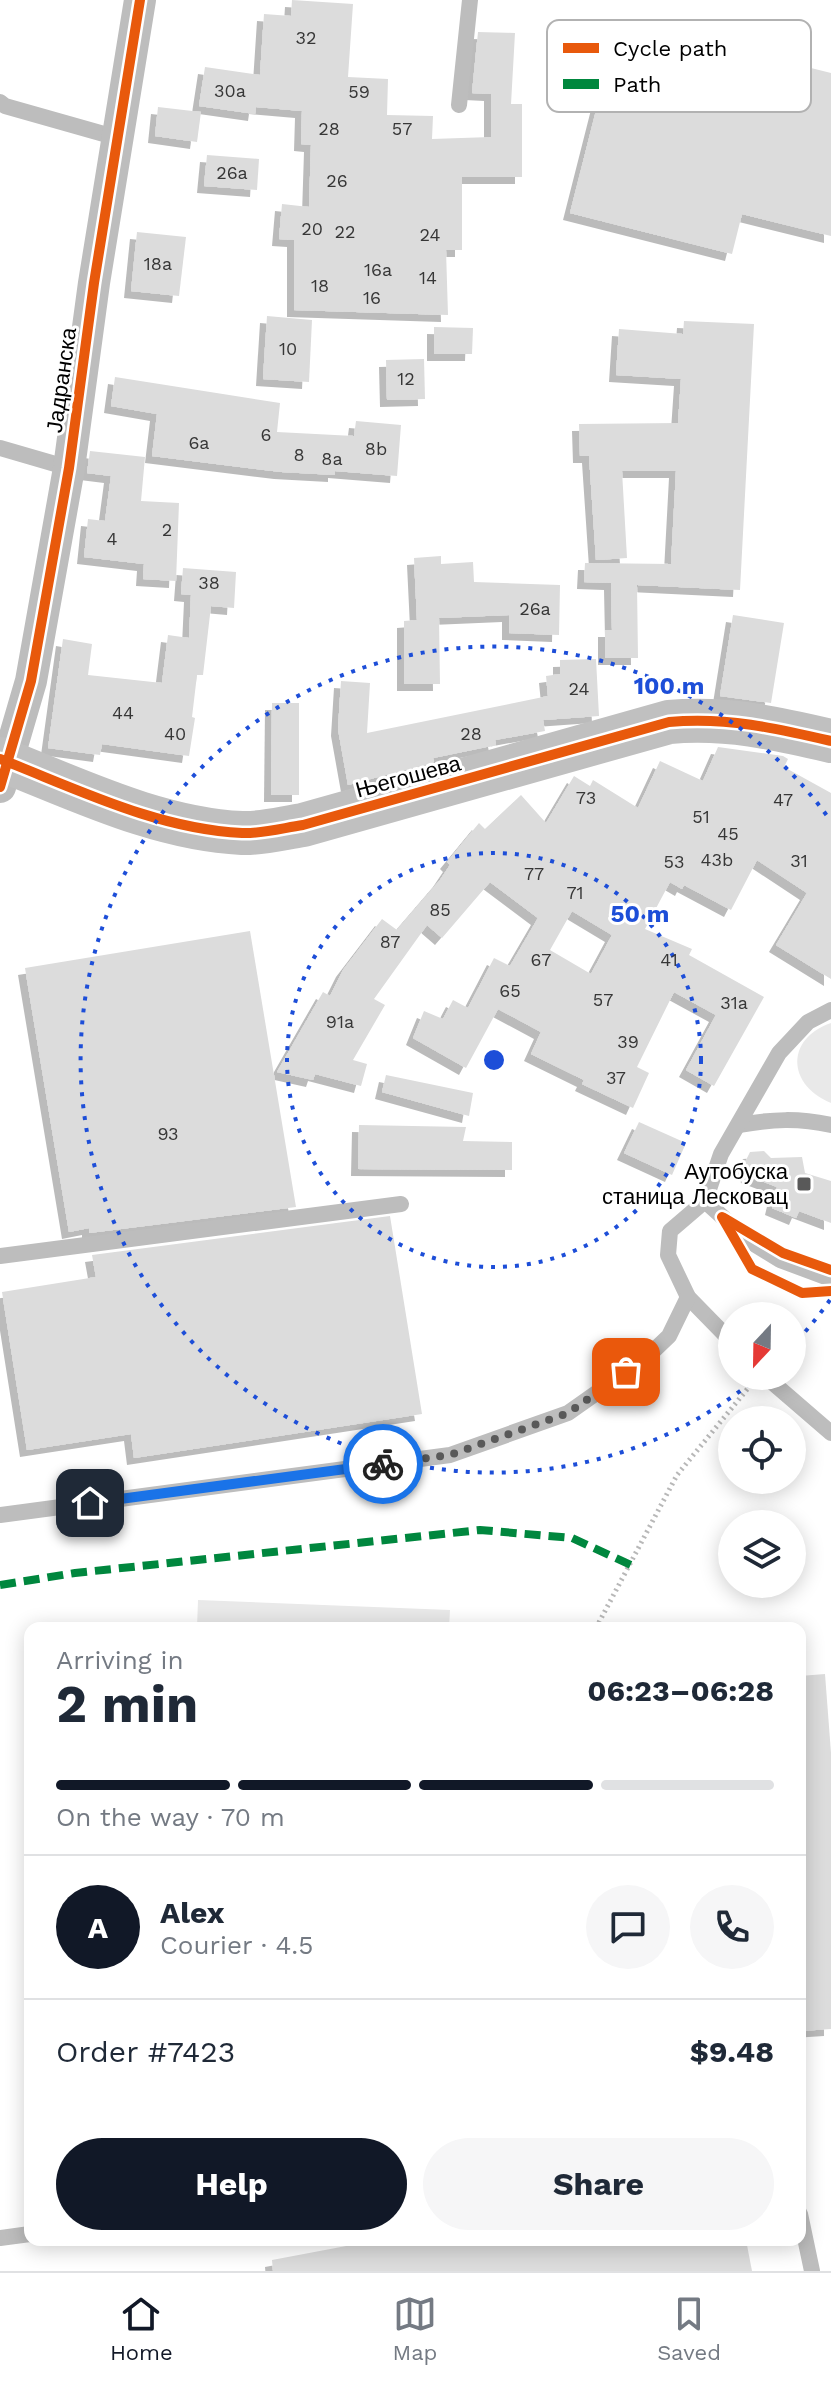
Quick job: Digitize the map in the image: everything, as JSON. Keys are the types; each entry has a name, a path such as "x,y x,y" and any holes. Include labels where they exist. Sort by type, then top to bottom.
{"street":[{"name":"Јадранска","path":"3,770 31,681 69,468 94,283 140,0"},
{"name":"Његошева","path":"3,770 199,829 245,833 303,825 423,794 669,722 733,720 831,741"}],"lane":[{"path":"459,105 470,0"},
{"path":"2,104 118,138"},
{"path":"0,448 69,468"},
{"path":"718,1328 688,1297 668,1255 670,1231 705,1201 721,1154 779,1053 808,1022 831,1010"},
{"path":"740,1125 772,1119 803,1119 831,1125"},
{"path":"705,1201 749,1241 780,1260 831,1279"},
{"path":"0,1256 401,1204"},
{"path":"0,1515 450,1455 568,1413 646,1358 669,1336 688,1297"},
{"path":"781,1390 831,1433"},
{"path":"0,2238 24,2235"},
{"path":"806,2242 812,2271"}],"path":[{"path":"599,1622 677,1475 747,1390"}],"shaded area":[{"path":"831,1023 831,1103 806,1085 797,1062 805,1040"},
{"path":"198,1600 450,1610 449,1622 197,1622"}],"building":[{"path":"292,0 353,4 348,77 388,79 387,115 433,116 432,139 491,137 491,94 472,93 478,32 515,33 511,104 522,104 522,177 462,177 462,250 446,250 448,315 294,310 294,240 279,239 282,204 309,207 311,145 301,144 302,111 256,107 255,114 199,106 205,67 260,75 264,14 291,16"},
{"path":"811,68 831,73 831,236 742,214 732,254 570,213 596,112 811,112"},
{"path":"158,107 201,112 197,142 155,136"},
{"path":"207,155 259,159 257,190 204,186"},
{"path":"137,232 186,237 179,296 131,291"},
{"path":"267,316 312,320 309,382 263,379"},
{"path":"684,321 754,324 740,590 637,585 638,658 605,658 605,630 612,630 611,583 584,582 585,563 671,564 676,471 622,471 627,558 596,560 589,456 580,456 579,424 678,423 681,379 616,375 619,329 683,334"},
{"path":"434,327 473,328 472,354 434,354"},
{"path":"424,359 425,399 387,400 386,360"},
{"path":"115,377 280,403 277,432 354,436 356,421 401,425 397,476 335,471 335,475 281,472 152,456 157,414 111,406"},
{"path":"90,451 145,457 141,501 179,503 176,581 143,579 144,564 84,557 88,519 105,521 111,476 87,473"},
{"path":"441,556 441,564 473,562 474,582 560,585 559,635 509,633 509,615 439,618 440,684 404,684 404,621 417,620 414,558"},
{"path":"183,568 236,572 234,608 211,606 203,675 197,675 189,756 102,744 100,755 48,748 63,639 92,644 88,675 162,683 168,635 189,638 191,595 181,594"},
{"path":"733,615 784,623 771,703 720,696"},
{"path":"596,659 599,716 543,720 545,731 495,740 496,745 433,758 434,762 348,785 338,729 341,681 370,683 367,733 548,696 546,676 560,674 560,660"},
{"path":"272,703 299,703 299,795 271,795"},
{"path":"718,747 783,756 788,759 784,767 831,793 831,979 776,945 807,893 757,860 731,910 684,885 682,889 670,882 645,929 692,949 689,955 764,997 714,1086 686,1070 716,1015 674,992 637,1067 649,1073 633,1108 582,1084 584,1080 531,1054 541,1032 498,1009 466,1068 413,1038 424,1011 443,1019 453,1000 468,1008 494,958 510,966 538,918 490,882 442,938 427,925 374,999 385,1005 353,1060 367,1064 361,1086 315,1074 313,1080 277,1072 323,992 330,996 343,970 382,919 397,930 440,880 450,865 447,862 479,823 485,829 521,795 546,823 574,776 590,786 593,780 638,808 660,761 703,781","holes":["572,911 612,935 591,974 550,950"]},
{"path":"250,931 296,1207 89,1233 89,1228 69,1232 25,968"},
{"path":"386,1075 473,1093 469,1116 382,1092"},
{"path":"639,1122 686,1143 672,1175 624,1153"},
{"path":"359,1125 466,1127 463,1141 512,1142 512,1170 358,1169"},
{"name":"Аутобуска станица Лесковац","path":"764,1151 771,1158 802,1157 805,1173 831,1181 831,1223 799,1211 796,1218 772,1208 777,1187 748,1176 744,1164 750,1152"},
{"path":"390,1216 422,1414 134,1458 131,1434 27,1450 2,1292 96,1277 92,1255"},
{"path":"825,1674 831,1753 831,2029 806,2031 806,1676"},
{"path":"346,2246 747,2246 752,2271 273,2271 272,2260"}],"marked path":[{"path":"0,1585 75,1573 480,1530 572,1538 631,1565"}],"cycle path":[{"path":"0,787 31,681 69,468 94,283 140,0"},
{"path":"0,759 148,816 210,830 249,833 303,825 669,722 731,722 831,741"},
{"path":"722,1217 752,1269 802,1293 831,1291"},
{"path":"724,1218 783,1253 831,1270"}],"way so far":[{"path":"383,1464 450,1455 568,1413 626,1372"}],"place":[{"name":"Аутобуска станица Лесковац","path":"804,1184"}],"route":[{"path":"90,1503 383,1464"}]}
